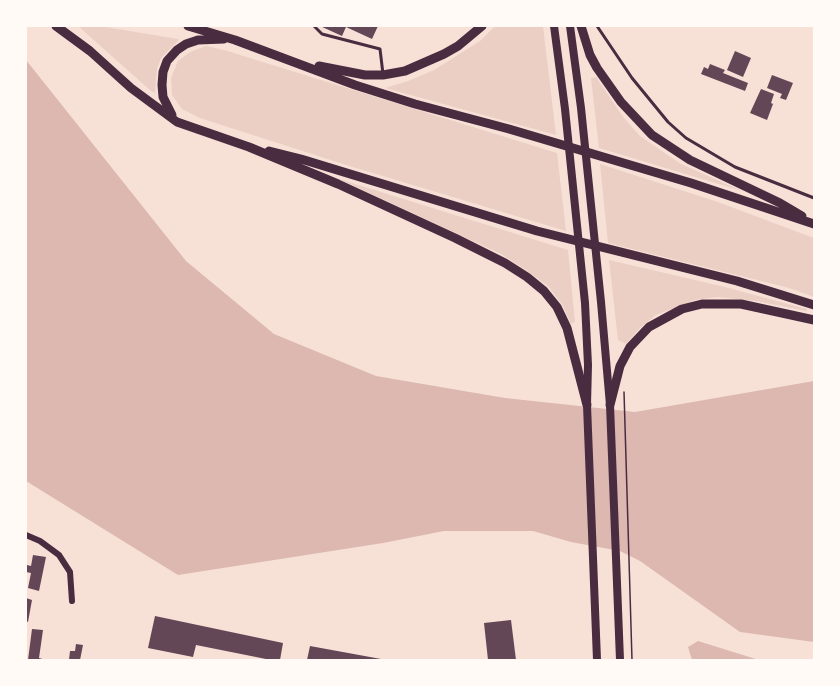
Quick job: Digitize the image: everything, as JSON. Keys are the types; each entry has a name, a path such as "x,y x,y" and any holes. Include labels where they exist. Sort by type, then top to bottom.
{"main road":[{"path":"56,26 90,51 131,88 177,122 249,147 338,184 455,237 527,277 544,291 557,307 567,328 587,405"},
{"path":"188,26 235,40 355,85 415,104 509,129 691,183 814,224"},
{"path":"292,61 365,75 383,75 426,63 458,46 482,26"},
{"path":"554,26 566,109 585,303 597,660"},
{"path":"570,26 602,302 610,405 620,660"},
{"path":"581,26 590,55 597,68 621,102 652,135 690,160 780,203 814,224"},
{"path":"177,122 163,97 163,72 167,61 177,50 192,42 215,39 235,40"},
{"path":"249,147 301,159 537,231 737,281 814,305"},
{"path":"610,405 620,366 630,347 649,327 682,309 702,304 741,304 814,320"}],"street":[{"path":"26,535 40,541 59,555 70,572 72,601"}],"lane":[{"path":"314,26 322,34 380,49 383,75"},
{"path":"597,26 632,78 668,122 686,138 735,167 814,198"}],"path":[{"path":"624,408 632,660"}],"shaded area":[{"path":"78,26 100,26 178,39 161,58 157,69 155,93 151,91"},
{"path":"495,26 543,26 556,135 385,88 434,70 480,41"},
{"path":"206,46 557,153 566,231 346,165 200,118 182,109 172,95 171,78 178,61 190,52"},
{"path":"26,60 186,261 274,334 376,376 505,398 635,412 814,381 814,642 740,632 640,561 620,551 571,542 533,531 444,531 383,543 178,575 26,481"},
{"path":"596,77 624,118 640,136 681,164 742,191 599,148 591,78"},
{"path":"600,164 718,202 814,238 814,297 789,288 608,243"},
{"path":"339,179 568,250 575,322 571,324 563,306 549,287 501,254"},
{"path":"609,260 807,309 806,311 756,301 717,297 695,300 656,315 626,344 618,340"},
{"path":"698,641 759,660 692,660 688,647"}],"building":[{"path":"320,26 378,26 372,39 346,27 342,36"},
{"path":"735,51 751,58 743,77 727,70"},
{"path":"710,64 725,70 723,73 748,83 745,91 701,74 704,67 708,69"},
{"path":"772,75 793,83 786,100 780,98 782,94 767,88"},
{"path":"761,89 774,94 767,120 750,113"},
{"path":"33,555 46,557 39,591 28,588 31,573 26,572 27,565 31,566"},
{"path":"26,598 32,600 28,622 26,621"},
{"path":"155,616 283,643 280,660 196,645 193,657 148,648"},
{"path":"511,620 516,660 488,660 484,623"},
{"path":"32,629 43,630 39,658 46,660 28,660"},
{"path":"76,644 83,645 80,660 69,660 70,651 75,651"},
{"path":"310,646 381,659 307,660"}]}
